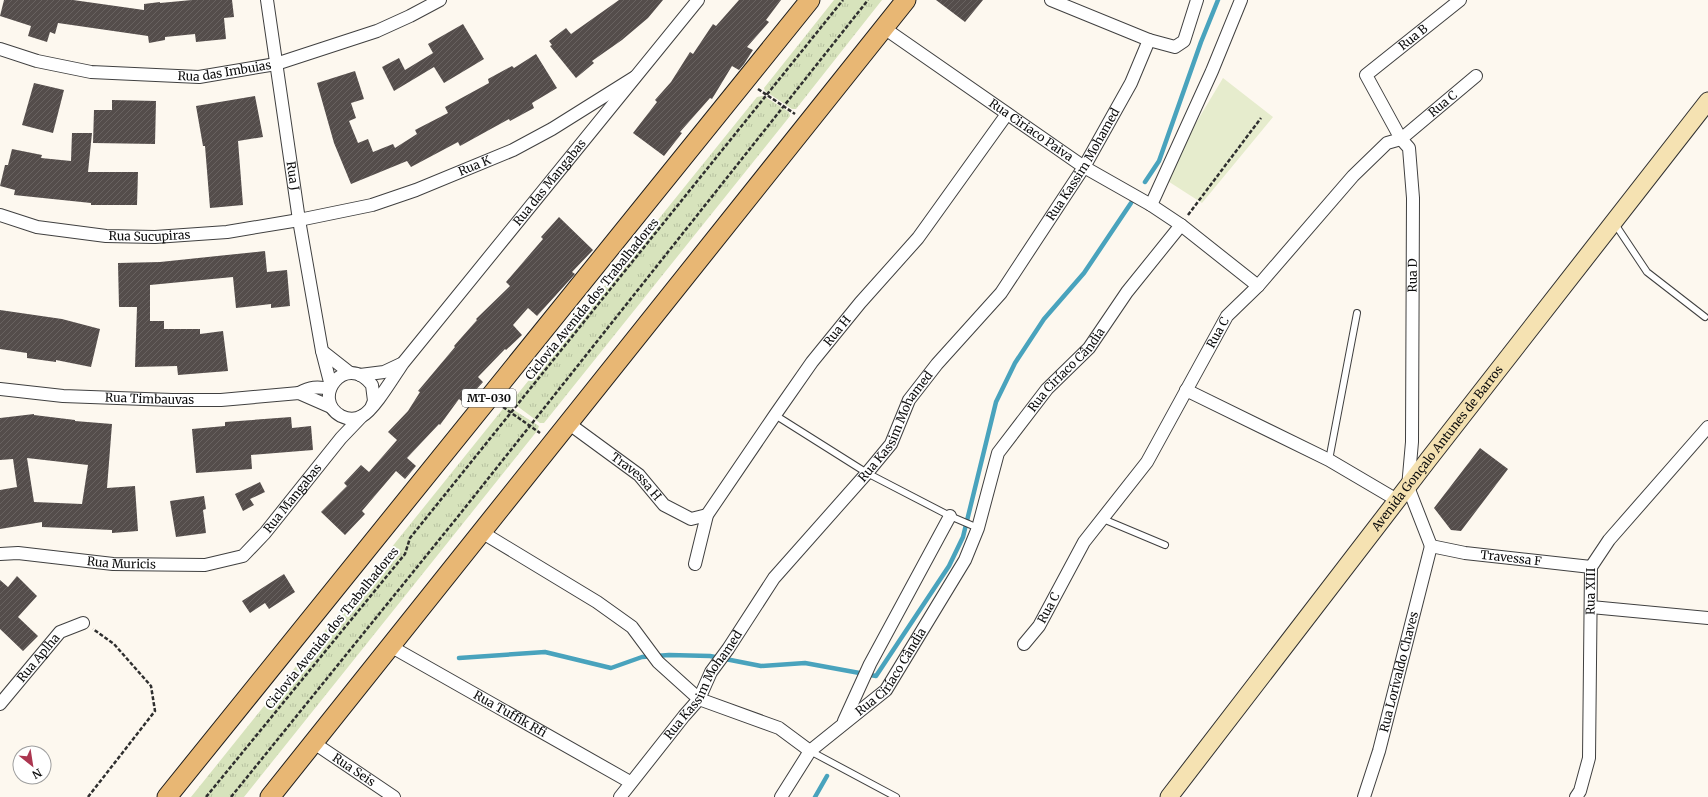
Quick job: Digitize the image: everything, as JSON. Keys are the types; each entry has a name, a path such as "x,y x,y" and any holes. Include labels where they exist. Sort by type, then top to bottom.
{"main road":[{"name":"MT-030","path":"167,797 810,0"},
{"path":"270,797 390,646 483,533 568,423 906,0"},
{"name":"Avenida Gonçalo Antunes de Barros","path":"1169,797 1402,494 1708,101"}],"street":[{"name":"Rua J","path":"267,0 299,220 322,351 331,387"},
{"name":"Rua das Imbuias","path":"0,49 37,61 91,72 199,77 244,71 276,64 377,31 440,0"},
{"name":"Rua das Mangabas","path":"367,412 402,363 698,0"},
{"path":"1051,0 1149,40 1175,47 1180,46 1184,41 1197,0"},
{"path":"1151,205 1212,71 1241,0"},
{"name":"Rua B","path":"1366,75 1460,0"},
{"name":"Rua Ciriaco Paiva","path":"884,28 1084,167 1151,205 1181,225 1258,286"},
{"name":"Rua Kassim Mohamed","path":"620,797 630,782 699,700 710,672 728,649 774,578 891,444 909,400 936,364 1001,293 1084,167 1131,83 1149,40"},
{"name":"Rua D","path":"1366,75 1401,139 1409,148 1413,198 1412,442 1402,494"},
{"name":"Rua C","path":"1024,644 1039,626 1084,542 1147,462 1227,316 1258,286 1353,176 1387,143 1401,139 1476,76"},
{"name":"Rua K","path":"299,220 372,204 402,195 513,150 552,129 634,77"},
{"name":"Rua H","path":"695,564 707,515 775,415 812,362 860,303 918,238 1007,114"},
{"name":"Rua Sucupiras","path":"0,215 37,227 106,236 154,237 226,232 299,220"},
{"name":"Rua Ciríaco Cândia","path":"781,797 810,751 886,690 965,560 977,528 998,453 1047,388 1089,348 1127,292 1181,225"},
{"path":"299,394 334,410 345,418 354,419 367,412 374,401 374,389 367,379 355,374 322,351"},
{"path":"341,438 334,410 329,398 331,387 343,375 384,372 402,363"},
{"path":"299,394 310,388 319,386 331,387"},
{"name":"Rua Timbauvas","path":"0,389 63,396 172,400 221,400 299,394"},
{"path":"1186,390 1402,494 1431,546"},
{"name":"Rua Mangabas","path":"243,556 265,533 341,438 367,412"},
{"name":"Travessa H","path":"568,423 639,476 664,505 691,519 707,515"},
{"name":"Rua XIII","path":"1576,797 1580,791 1589,758 1592,607 1591,567 1608,540 1708,427"},
{"path":"843,723 870,664 950,516"},
{"path":"483,533 597,602 632,627 658,662 699,700 779,728 810,751"},
{"name":"Travessa F","path":"1431,546 1465,553 1591,567"},
{"name":"Rua Lorivaldo Chaves","path":"1364,797 1379,751 1431,546"},
{"name":"Rua Muricis","path":"0,554 18,553 129,564 205,565 243,556"},
{"path":"1592,607 1708,618"},
{"name":"Rua Aplha","path":"0,704 60,632 84,623"},
{"name":"Rua Tuffik Rfi","path":"390,646 630,782"},
{"name":"Rua Seis","path":"314,743 394,797"}],"lane":[{"path":"1614,223 1647,272 1704,316"},
{"path":"1329,460 1357,313"},
{"path":"775,415 867,472 950,516 977,528"},
{"path":"1103,519 1165,545"},
{"path":"810,751 896,797"}],"path":[{"name":"Ciclovia Avenida dos Trabalhadores","path":"206,797 405,554 410,538 512,414 842,0"},
{"path":"231,797 530,426 868,0"},
{"path":"745,80 807,122"},
{"path":"1181,225 1261,118"},
{"path":"490,397 553,443"},
{"path":"84,623 114,644 151,686 155,711 88,797"}],"green space":[{"path":"834,0 882,0 796,109 792,109 765,91 764,88"},
{"path":"1223,78 1273,117 1202,203 1163,178"},
{"path":"764,96 789,112 790,116 544,423 540,423 513,403 512,401 757,97"},
{"path":"506,405 539,426 537,431 244,797 191,797"}],"building":[{"path":"4,0 73,0 144,10 144,4 160,2 232,0 234,17 224,18 226,39 196,42 195,34 165,37 165,40 149,43 148,36 58,23 55,34 50,32 47,42 28,36 31,26 0,16"},
{"path":"619,0 663,0 648,18 622,40 592,61 594,63 576,78 550,46 552,45 549,41 566,28 571,34"},
{"path":"739,0 781,0 766,20 769,22 747,47 753,50 744,64 739,70 732,66 712,99 710,98 680,132 682,133 664,156 633,133 657,102 655,100 671,82 690,52 693,54 713,24 716,26"},
{"path":"936,0 983,0 965,22"},
{"path":"463,24 484,59 444,83 434,67 394,91 382,67 399,58 405,70 433,53 428,44"},
{"path":"536,54 557,88 532,103 534,108 510,121 509,119 460,146 458,142 411,167 407,161 351,184 334,143 317,83 355,71 364,99 351,103 356,118 349,121 358,143 368,139 373,152 393,144 395,148 417,134 415,130 448,113 445,107 489,83 488,79 512,66 514,68"},
{"path":"34,83 64,90 53,133 22,125"},
{"path":"255,96 263,137 238,141 243,205 210,208 205,146 203,146 196,106"},
{"path":"112,100 156,101 155,144 93,143 94,110 112,110"},
{"path":"72,133 92,133 88,172 138,172 137,205 91,205 91,203 14,195 15,190 0,186 5,165 8,165 12,149 42,155 41,158 71,161"},
{"path":"559,217 593,250 572,272 575,274 537,316 528,308 513,325 522,335 506,350 505,349 478,377 483,382 464,403 459,399 440,425 439,424 407,458 416,466 405,479 396,471 362,511 365,514 345,535 321,512 347,486 344,483 361,465 369,472 397,440 388,432 408,411 420,392 418,391 477,320 476,319 510,286 506,282 543,239 541,237"},
{"path":"265,251 267,272 287,270 290,306 271,308 271,304 236,308 233,277 150,285 150,321 164,321 164,329 200,329 200,334 223,331 228,371 178,375 177,366 135,367 137,307 119,307 118,263 160,262"},
{"path":"0,310 62,319 100,329 91,367 56,360 56,362 27,358 27,353 0,349"},
{"path":"34,414 75,421 112,424 107,488 135,486 138,531 112,533 112,530 42,527 42,522 0,529 0,490 17,487 13,459 0,460 0,418","holes":["27,458 88,465 82,504 34,502"]},
{"path":"291,417 292,428 311,426 313,450 251,455 252,469 196,473 192,429 225,426 225,422"},
{"path":"1480,448 1508,469 1461,531 1451,530 1434,508"},
{"path":"260,482 265,492 250,499 254,505 243,511 235,494"},
{"path":"204,496 206,509 203,510 206,533 176,537 170,501"},
{"path":"284,574 295,592 269,609 265,603 250,613 242,601"},
{"path":"17,576 37,596 18,617 38,636 23,651 0,629 0,580 8,587"}],"waterway":[{"path":"1145,182 1159,161 1201,42 1218,0"},
{"path":"459,658 545,652 611,668 642,657 669,655 710,656 761,666 805,663 876,676 949,566 963,537 996,402 1015,363 1044,319 1084,273 1131,203"},
{"path":"815,797 827,776"}]}
